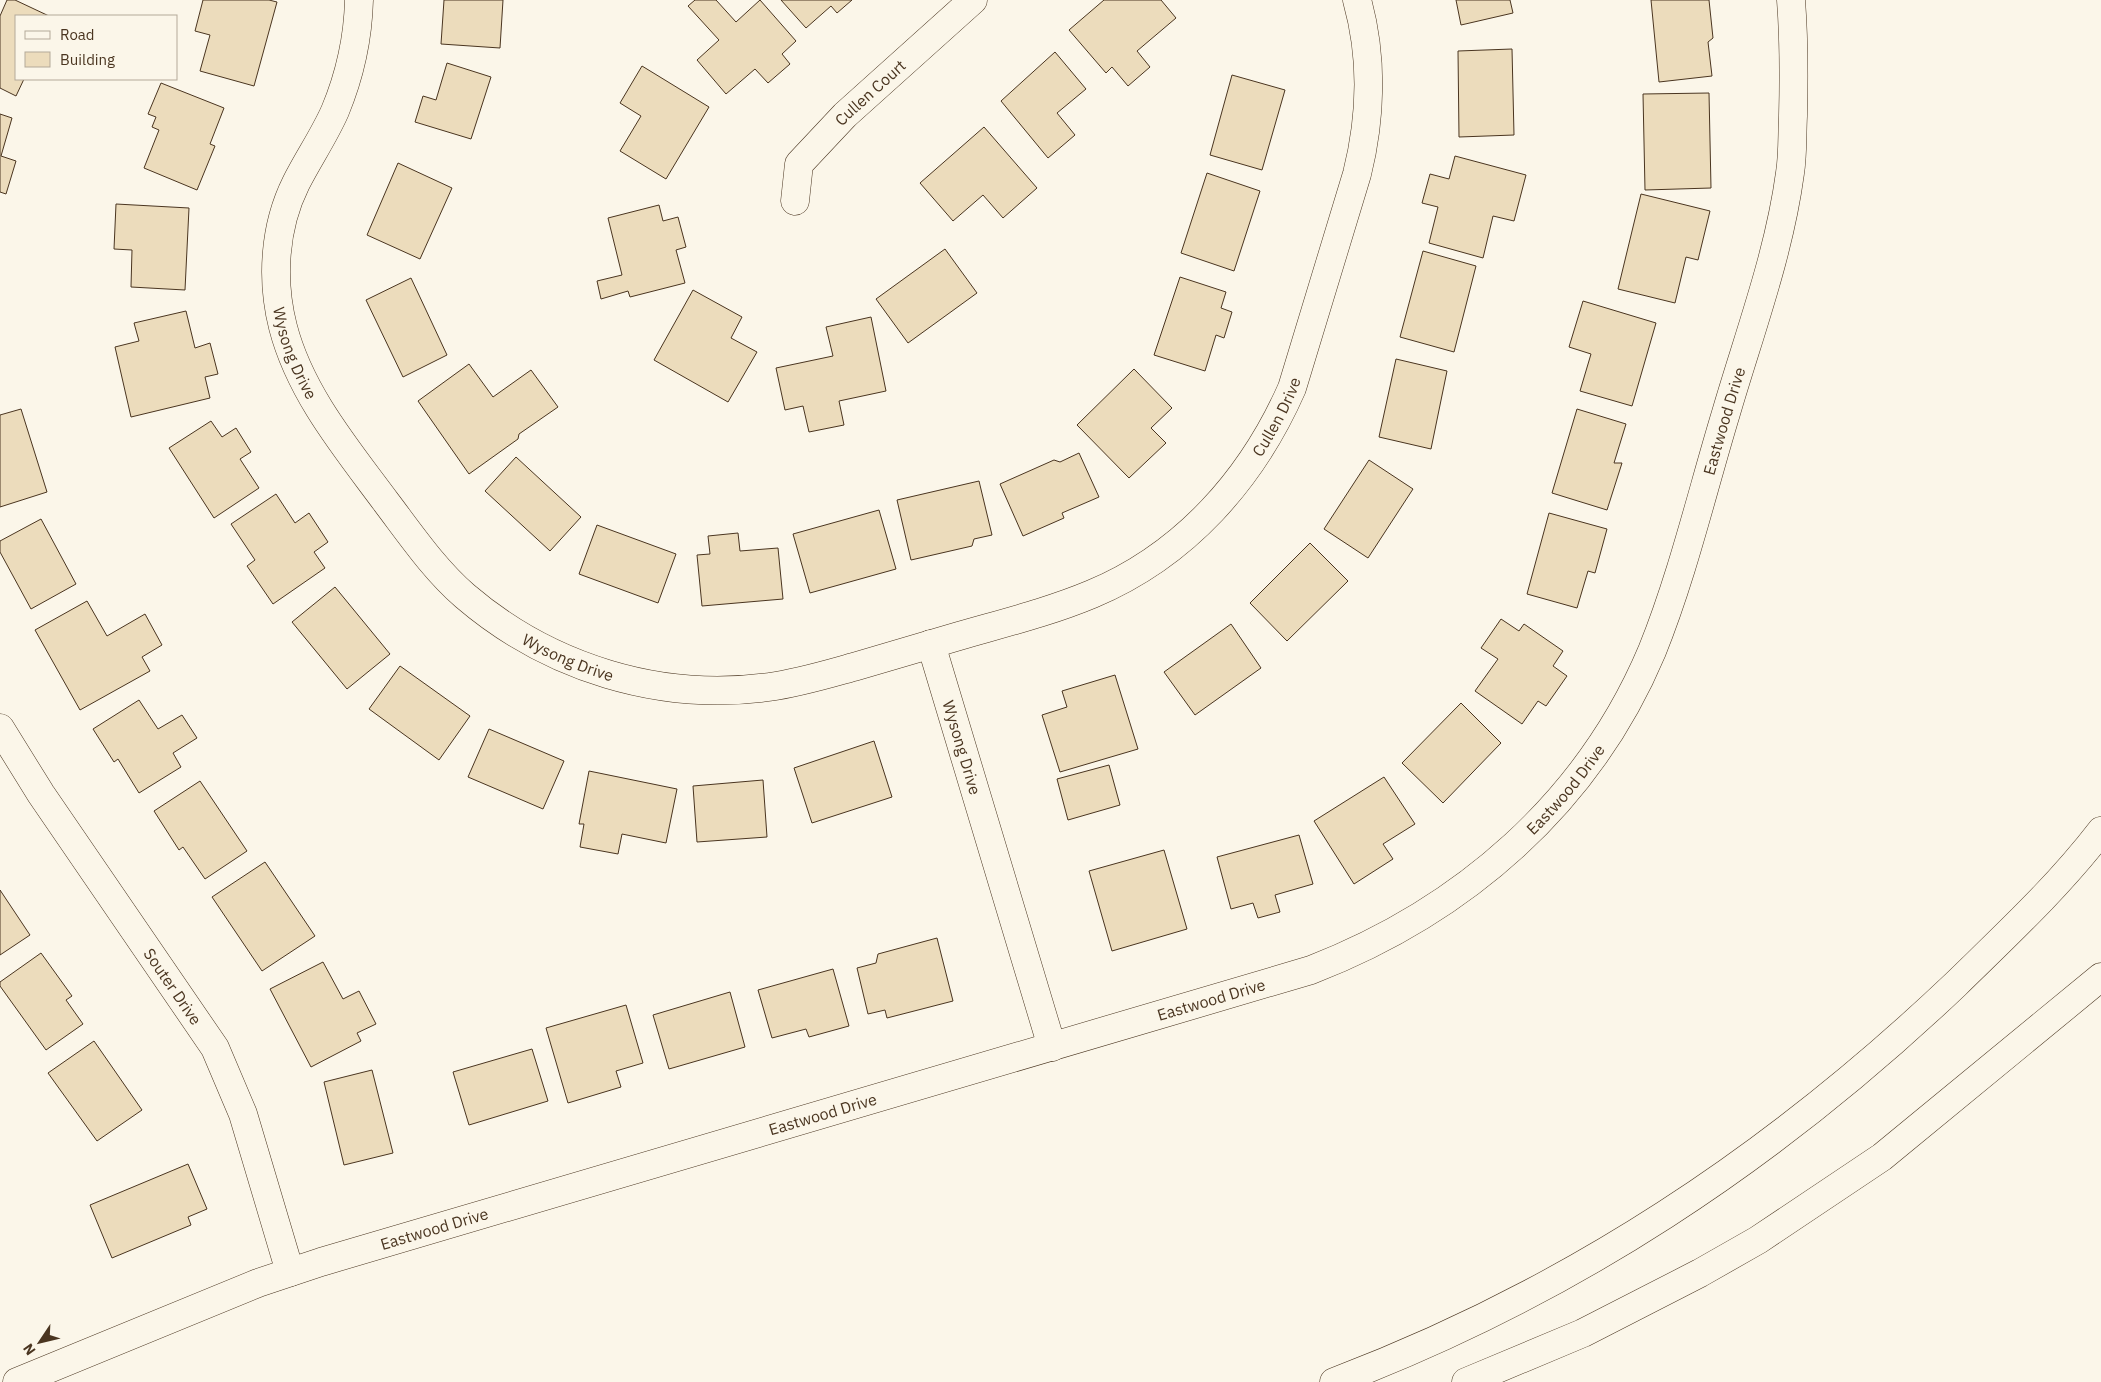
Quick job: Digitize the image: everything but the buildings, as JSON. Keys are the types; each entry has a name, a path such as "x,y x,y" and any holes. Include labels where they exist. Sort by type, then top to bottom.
{"main road":[{"name":"Wysong Drive","path":"359,0 356,40 342,93 323,136 295,186 283,218 276,253 279,305 292,358 313,397 418,546 441,572 466,597 507,628 536,646 566,660 592,669 668,688 718,691 769,687 821,675 931,644 1052,1047"},
{"name":"Cullen Court","path":"795,201 798,164 845,116 973,0"},
{"name":"Cullen Drive","path":"931,644 1062,606 1126,577 1155,560 1196,527 1220,503 1252,463 1279,419 1292,388 1361,156 1369,92 1364,22 1358,0"},
{"name":"Eastwood Drive","path":"17,1382 290,1272 1303,973 1343,958 1403,928 1448,900 1514,846 1556,803 1593,755 1630,696 1652,650 1670,602 1780,230 1793,144 1794,71 1791,0"},
{"name":"Souter Drive","path":"0,728 41,794 215,1048 243,1114 290,1272"},
{"path":"1334,1382 1414,1350 1514,1303 1648,1227 1722,1178 1788,1129 1918,1019 2050,890 2101,831"},
{"path":"1466,1382 1591,1329 1700,1273 1758,1240 1882,1157 2101,977"}]}
